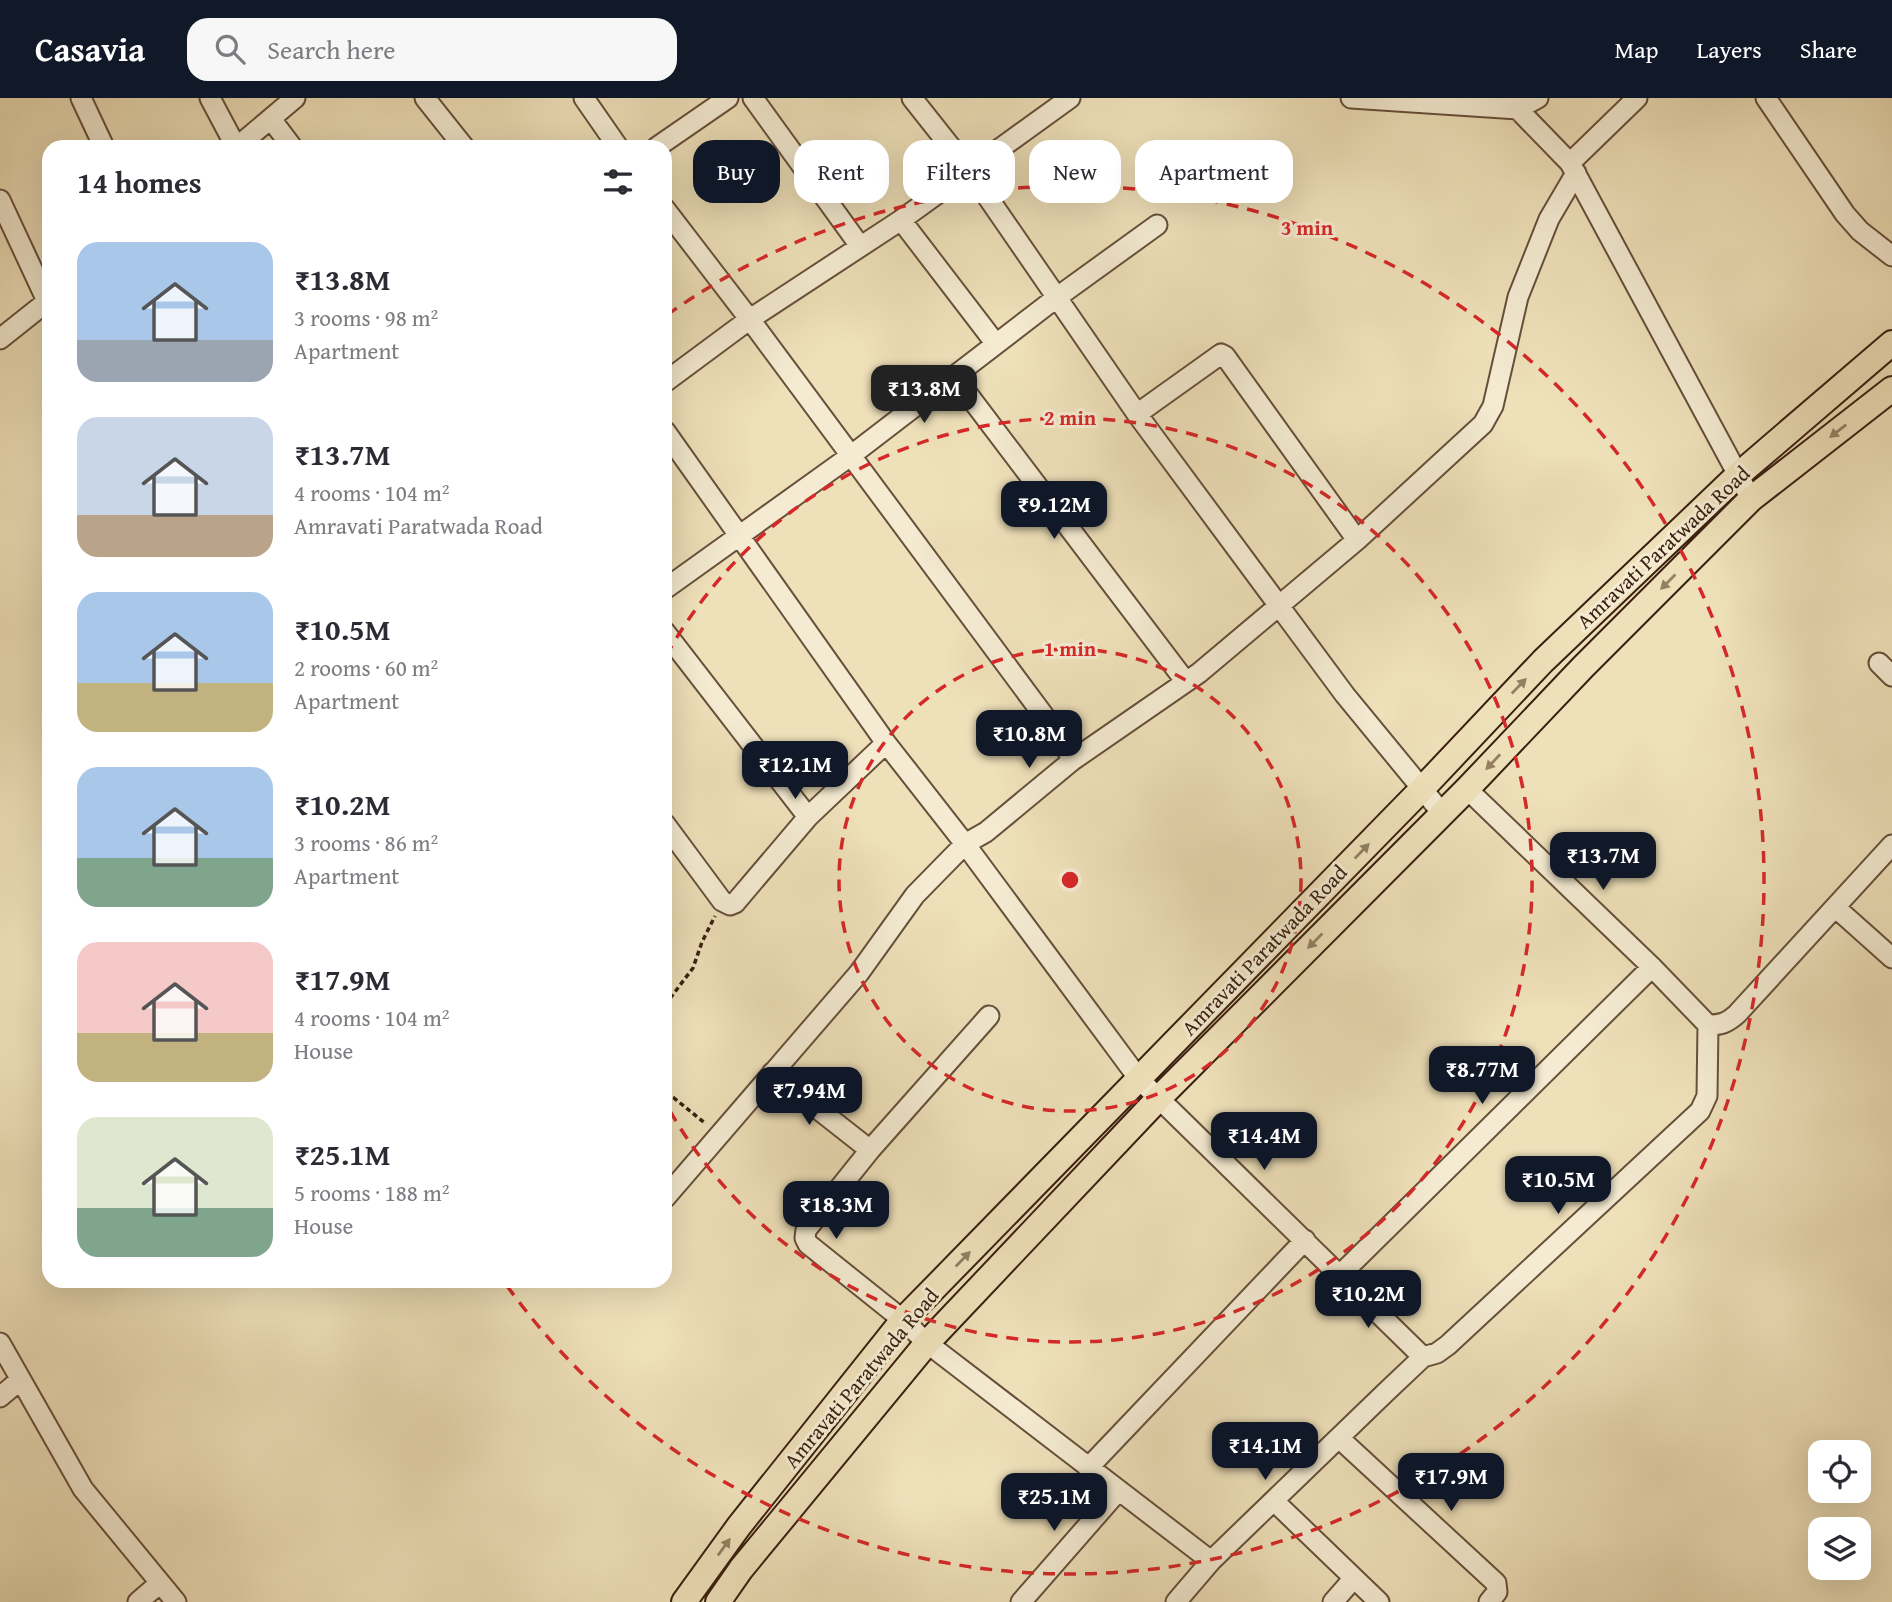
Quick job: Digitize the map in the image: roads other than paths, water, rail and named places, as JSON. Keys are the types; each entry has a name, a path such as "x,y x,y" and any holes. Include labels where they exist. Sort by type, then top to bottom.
{"main road":[{"name":"Amravati Paratwada Road","path":"684,1602 739,1526 903,1321 1421,790 1543,661 1737,476 1892,343"},
{"name":"Amravati Paratwada Road","path":"718,1602 741,1569 927,1343 1159,1098 1751,499 1890,396"}],"street":[{"path":"81,98 101,140"},
{"path":"210,98 232,140"},
{"path":"245,140 295,98"},
{"path":"425,98 458,140"},
{"path":"584,98 613,140"},
{"path":"667,140 728,98"},
{"path":"753,98 860,246"},
{"path":"912,98 945,140"},
{"path":"1011,140 1070,98"},
{"path":"1351,98 1512,104 1538,98"},
{"path":"672,1190 859,972 915,895 965,844 986,832 1073,760 1186,682 1357,540 1490,415 1518,297 1549,219 1573,168 1637,98"},
{"path":"1766,98 1845,215 1860,231 1892,256"},
{"path":"1512,104 1573,168 1751,499"},
{"path":"271,119 287,140"},
{"path":"0,200 42,288"},
{"path":"672,377 750,319 924,203"},
{"path":"991,203 1137,414 1345,695 1442,813"},
{"path":"672,218 1056,732 1073,760"},
{"path":"901,220 996,344"},
{"path":"672,584 851,455 1056,298 1157,225"},
{"path":"0,339 42,305"},
{"path":"1137,414 1208,362 1221,354 1225,356 1357,540"},
{"path":"954,376 1186,682"},
{"path":"672,441 887,743 1139,1079 1423,1357"},
{"path":"672,641 808,817"},
{"path":"672,833 722,901 730,905 743,895 808,817 887,743"},
{"path":"1176,1602 1211,1561 1423,1357 1437,1353 1448,1345 1700,1111 1707,1096 1708,1025 1652,967 1467,789"},
{"path":"1708,1025 1728,1022 1892,845"},
{"path":"1835,908 1892,958"},
{"path":"1340,1275 1652,967"},
{"path":"989,1016 870,1150 806,1230 808,1244 927,1343 1211,1561"},
{"path":"772,1073 870,1150"},
{"path":"1088,1468 1305,1240"},
{"path":"0,1343 83,1489 176,1602"},
{"path":"0,1397 20,1380"},
{"path":"1339,1438 1496,1583 1497,1592 1489,1602"},
{"path":"1021,1602 1118,1491"},
{"path":"1274,1502 1379,1602"},
{"path":"1333,1602 1354,1578"},
{"path":"138,1602 160,1583"}]}
